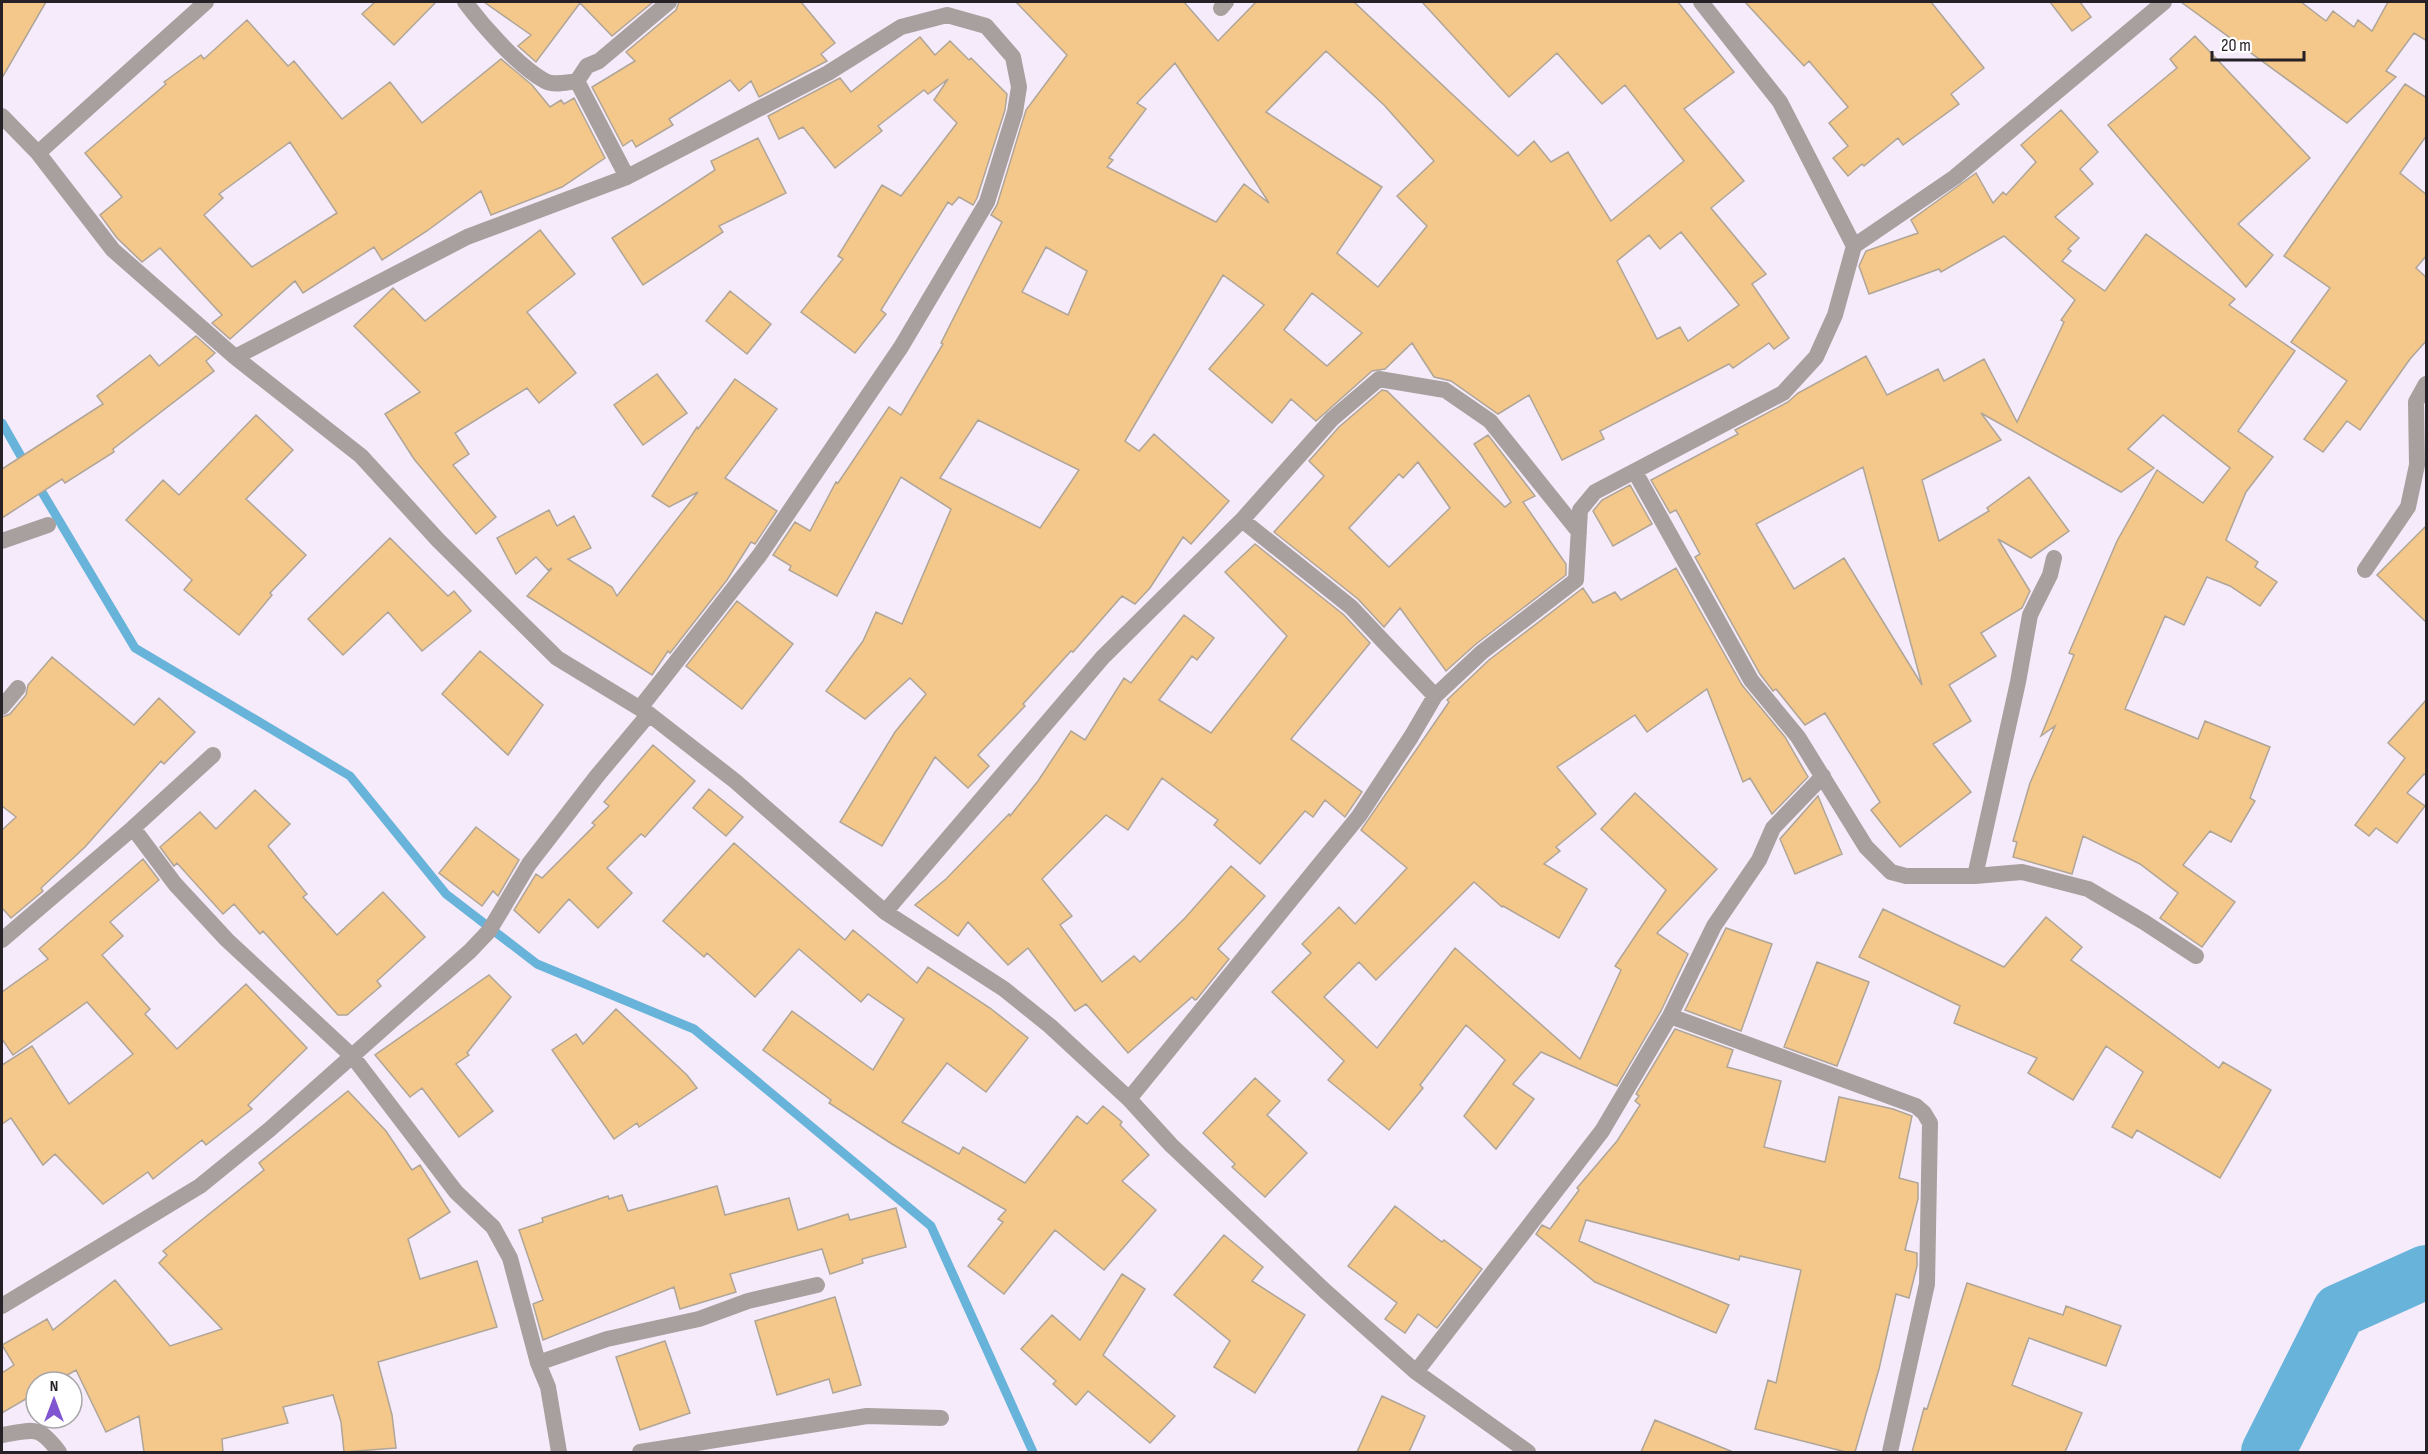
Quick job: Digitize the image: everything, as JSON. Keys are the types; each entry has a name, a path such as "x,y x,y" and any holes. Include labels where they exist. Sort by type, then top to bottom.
{"street":[{"path":"39,153 206,2"},
{"path":"465,2 480,22 520,61 546,82 559,83 577,81 587,66 599,61 669,2"},
{"path":"1701,2 1780,102 1854,246"},
{"path":"1129,1099 1359,816 1435,696 1482,652 1576,580 1580,510 1595,492 1783,393 1816,357 1835,315 1854,246 1954,177 2164,2"},
{"path":"2,1306 200,1186 353,1057 489,931 529,864 597,777 759,556 901,347 987,202 1015,112 1019,87 1013,57 986,26 947,15 901,27 828,73 627,177 467,237 235,357"},
{"path":"577,81 627,177"},
{"path":"2,116 39,153 113,250 235,357 361,456 438,540 557,657 645,711 735,781 885,912 1004,989 1050,1026 1129,1099 1197,1169 1325,1291 1416,1372 1528,1452"},
{"path":"885,912 1102,657 1242,520 1332,418 1379,379 1445,390 1490,421 1579,531"},
{"path":"2364,570 2408,507 2417,465 2416,402 2427,384"},
{"path":"1635,472 1750,680 1798,737 1866,847 1891,872 1906,876 1975,876 2022,872 2088,889 2145,922 2196,956"},
{"path":"1242,520 1351,607 1435,696"},
{"path":"2,541 48,525"},
{"path":"1975,876 2018,682 2030,615 2050,575 2054,558"},
{"path":"2,707 18,688"},
{"path":"2,940 133,828 213,755"},
{"path":"1416,1372 1602,1131 1670,1016 1714,926 1759,860 1773,828 1823,777"},
{"path":"133,828 175,884 227,940 353,1057 456,1192 493,1227 510,1258 538,1363 548,1388 559,1452"},
{"path":"1670,1016 1916,1106 1930,1123 1928,1284 1890,1452"},
{"path":"538,1363 607,1339 699,1319 748,1301 817,1285"},
{"path":"640,1452 867,1416 941,1418"},
{"path":"2,1435 34,1430 47,1437 59,1452"}],"building":[{"path":"2,2 46,2 2,78"},
{"path":"375,2 436,2 394,45 362,14"},
{"path":"484,2 653,2 612,36 580,3 536,62 518,46 531,35"},
{"path":"679,2 801,2 835,43 821,54 827,61 759,97 751,81 739,91 730,80 669,119 673,125 636,147 632,140 623,146 592,87 635,61 626,52 676,10"},
{"path":"1016,2 1184,2 1218,41 1256,2 1354,2 1518,156 1534,141 1551,162 1568,152 1611,221 1684,161 1625,85 1602,104 1557,53 1509,97 1422,2 1678,2 1734,72 1684,109 1744,181 1711,208 1766,274 1752,284 1789,338 1774,349 1769,343 1733,368 1729,364 1600,431 1604,439 1562,460 1529,395 1498,414 1451,381 1434,377 1412,343 1385,369 1372,371 1316,421 1291,399 1272,423 1209,369 1264,305 1223,275 1125,441 1139,451 1154,434 1229,501 1191,544 1183,537 1150,588 1135,604 1122,596 1073,652 1071,651 1023,704 1025,706 978,755 989,766 968,788 935,757 882,846 840,822 895,732 926,694 910,678 865,719 826,691 863,641 876,612 902,624 951,509 901,477 837,596 789,570 791,566 773,555 795,522 810,531 836,482 838,483 889,407 901,415 943,344 941,343 1002,222 991,215 997,205 1026,110 1067,55","holes":["1326,51 1384,105 1434,161 1397,196 1427,226 1378,287 1337,253 1382,187 1266,112","1175,63 1269,203 1244,184 1216,222 1107,167 1113,160 1109,158 1146,109 1137,103","1681,232 1739,305 1688,341 1680,327 1657,339 1617,261 1649,235 1660,249","1046,247 1087,271 1068,315 1022,292","1312,293 1362,333 1327,366 1284,330","978,420 1079,470 1040,528 940,478"]},
{"path":"1745,2 1931,2 1984,68 1951,94 1959,104 1903,145 1898,138 1848,176 1833,158 1848,146 1829,123 1848,107 1809,61 1804,66"},
{"path":"2050,2 2080,2 2091,17 2072,31"},
{"path":"2181,2 2301,2 2326,21 2333,11 2354,27 2358,20 2372,31 2388,2 2427,2 2427,41 2414,33 2386,71 2396,77 2347,123"},
{"path":"247,20 288,66 294,61 342,119 390,82 422,123 501,59 532,85 550,107 561,100 564,104 574,98 605,158 562,187 491,215 481,191 427,231 382,260 374,247 303,293 295,281 230,339 212,323 222,315 160,248 142,262 117,238 100,215 122,197 85,153 166,84 164,82 201,55 204,59","holes":["290,142 337,213 252,267 204,215 223,198 219,194"]},
{"path":"2195,36 2310,158 2238,224 2273,255 2246,287 2108,125 2177,68 2170,59"},
{"path":"920,37 935,55 950,41 969,60 971,58 1007,94 1005,110 973,205 959,197 952,205 948,202 881,310 886,314 855,353 801,312 843,259 838,256 882,185 901,196 957,123 934,100 948,79 928,94 924,90 878,126 882,131 835,168 803,127 779,139 768,116 840,78 851,92"},
{"path":"2405,84 2427,98 2427,135 2400,173 2427,195 2427,255 2416,268 2427,278 2427,340 2410,359 2360,430 2347,421 2323,452 2304,439 2347,381 2291,342 2330,288 2284,256"},
{"path":"2061,110 2098,152 2080,169 2093,184 2055,217 2079,238 2068,249 2071,251 2062,261 2105,291 2146,234 2235,299 2229,305 2295,351 2238,431 2273,457 2246,492 2226,540 2258,562 2255,567 2277,582 2260,606 2230,586 2207,577 2184,625 2165,616 2125,709 2198,739 2205,721 2270,747 2250,798 2255,801 2231,842 2210,831 2183,865 2235,902 2202,947 2160,918 2178,893 2140,864 2083,836 2072,874 2013,857 2017,842 2013,841 2030,783 2055,726 2041,736 2074,655 2069,653 2117,541 2157,470 2203,503 2230,468 2163,415 2128,449 2154,468 2121,492 1981,413 2001,440 1922,480 1939,541 1989,511 1987,508 2029,477 2069,531 2031,558 1998,539 2030,591 2022,608 1981,633 1996,656 1949,685 1971,721 1933,744 1971,792 1900,847 1871,810 1880,802 1825,713 1805,725 1776,689 1773,691 1760,674 1695,557 1700,554 1676,510 1670,513 1651,480 1738,434 1735,430 1866,356 1887,395 1938,369 1944,381 1984,359 2017,422 2064,322 2061,320 2075,300 2004,236 1941,272 1939,269 1869,294 1859,266 1866,251 1918,233 1911,220 1976,173 1993,203 2003,192 2006,195 2036,162 2021,145","holes":["1863,467 1922,685 1844,558 1794,589 1756,524"]},
{"path":"758,138 786,193 719,226 723,232 643,285 612,238 715,170 711,161"},
{"path":"540,230 575,274 527,312 576,373 539,403 527,388 455,433 469,454 453,465 496,517 476,534 414,459 385,414 420,392 354,326 393,288 425,321"},
{"path":"730,291 771,324 747,354 706,321"},
{"path":"196,336 215,353 206,361 214,371 113,449 114,452 65,483 62,479 2,518 2,469 103,404 97,396 150,355 159,366"},
{"path":"657,374 687,413 643,445 614,405"},
{"path":"735,379 777,409 725,478 777,511 755,544 751,542 727,580 670,653 668,651 652,675 527,596 552,568 548,570 536,557 516,574 497,538 549,510 557,526 574,516 591,548 568,559 612,587 617,596 698,492 669,507 652,496 697,427 698,429"},
{"path":"1382,390 1387,391 1505,507 1511,502 1474,444 1488,435 1535,496 1523,502 1566,564 1566,575 1476,644 1446,671 1400,608 1384,627 1358,599 1274,532 1324,476 1309,461 1339,427","holes":["1418,462 1450,508 1389,567 1349,528 1399,474 1403,478"]},
{"path":"256,415 293,450 246,499 306,555 270,593 272,595 239,635 184,590 192,580 126,520 163,480 179,495"},
{"path":"1630,485 1652,524 1613,546 1593,511 1602,500"},
{"path":"2427,525 2427,623 2377,575"},
{"path":"390,538 448,596 454,591 471,611 422,651 388,612 343,655 308,619"},
{"path":"1255,544 1344,615 1370,643 1291,739 1362,792 1345,817 1325,800 1313,817 1305,811 1260,864 1214,825 1218,820 1162,778 1128,830 1106,815 1042,879 1072,916 1060,925 1102,982 1134,956 1140,962 1185,918 1231,866 1265,896 1218,949 1229,959 1197,999 1192,997 1128,1053 1086,1004 1075,1011 1028,948 1008,965 968,922 958,936 915,905 946,879 1009,814 1010,816 1038,781 1071,731 1085,740 1124,678 1131,683 1184,615 1214,638 1197,660 1192,656 1159,700 1211,733 1287,636 1225,572"},
{"path":"1676,568 1742,685 1785,737 1808,777 1772,814 1750,778 1743,782 1707,689 1647,732 1635,715 1557,767 1596,814 1556,847 1560,851 1544,864 1587,889 1559,938 1502,907 1474,882 1376,980 1359,962 1324,997 1377,1048 1455,948 1580,1059 1621,970 1615,966 1666,890 1601,829 1635,793 1717,869 1657,933 1688,954 1661,1011 1617,1086 1541,1052 1513,1084 1534,1099 1496,1149 1464,1116 1505,1060 1466,1025 1420,1085 1423,1088 1389,1130 1328,1080 1344,1061 1272,992 1311,953 1302,944 1339,907 1355,924 1407,868 1361,830 1449,702 1447,700 1489,660 1583,588 1593,603 1615,592 1621,600"},
{"path":"737,601 793,644 742,709 686,666"},
{"path":"480,651 543,705 508,755 442,694"},
{"path":"52,657 134,725 159,698 195,732 164,764 161,761 85,847 41,888 43,891 11,918 2,908 2,830 16,817 2,806 2,717 10,714 26,695 28,685"},
{"path":"2427,699 2427,776 2424,774 2407,793 2425,806 2397,843 2376,828 2369,836 2355,825 2405,758 2388,743"},
{"path":"653,745 695,781 645,837 641,834 607,868 632,893 598,928 569,899 539,933 514,910 536,874 542,878 595,825 592,823 609,806 604,802"},
{"path":"709,789 743,817 726,836 693,808"},
{"path":"255,790 290,824 268,846 307,894 303,897 337,935 383,892 425,937 377,981 381,986 347,1015 338,1015 263,931 260,934 234,904 223,914 177,863 174,866 160,847 200,812 216,829"},
{"path":"1818,796 1842,854 1795,874 1780,839"},
{"path":"476,827 519,860 498,896 493,891 482,906 439,873"},
{"path":"734,843 845,940 853,930 917,983 928,967 990,1008 1028,1038 986,1092 947,1063 902,1122 959,1154 963,1147 1025,1183 1077,1116 1087,1124 1103,1106 1122,1122 1120,1125 1149,1155 1122,1181 1156,1210 1104,1270 1055,1230 1004,1294 968,1266 1003,1222 998,1219 1006,1210 892,1144 829,1103 831,1100 763,1050 792,1011 873,1070 904,1019 868,994 861,1002 799,949 755,997 707,953 704,957 663,921"},
{"path":"143,859 159,880 110,922 123,936 102,955 150,1009 145,1014 177,1049 246,984 307,1048 248,1105 252,1109 206,1145 202,1140 153,1179 148,1172 103,1204 55,1154 43,1165 11,1118 2,1124 2,1065 32,1046 69,1104 133,1054 87,1002 13,1055 2,1039 2,992 48,959 39,949"},
{"path":"1883,909 2004,967 2046,917 2082,947 2071,960 2219,1068 2223,1062 2271,1090 2220,1178 2137,1130 2132,1138 2112,1127 2143,1072 2106,1046 2073,1100 2028,1073 2037,1058 1954,1023 1960,1006 1859,957"},
{"path":"1726,928 1772,944 1741,1031 1685,1010"},
{"path":"1817,962 1869,982 1837,1066 1784,1047"},
{"path":"489,975 511,997 467,1053 469,1055 456,1064 493,1111 459,1137 422,1088 410,1097 375,1055"},
{"path":"616,1009 687,1075 697,1088 639,1127 637,1123 614,1139 552,1050 576,1034 583,1044"},
{"path":"1675,1029 1733,1050 1727,1067 1781,1081 1764,1147 1825,1162 1839,1097 1893,1109 1912,1116 1899,1178 1918,1183 1918,1199 1905,1250 1917,1253 1917,1266 1909,1298 1896,1294 1879,1369 1855,1452 1846,1452 1755,1429 1768,1380 1776,1383 1801,1270 1740,1256 1739,1260 1586,1220 1579,1241 1729,1305 1716,1333 1595,1282 1536,1234 1542,1225 1550,1229 1579,1190 1577,1188 1617,1141 1640,1105 1635,1101 1639,1096 1636,1094"},
{"path":"1255,1078 1280,1101 1267,1115 1307,1153 1265,1197 1232,1167 1235,1164 1203,1133"},
{"path":"348,1091 386,1131 412,1170 420,1165 450,1212 408,1239 420,1279 477,1261 497,1327 378,1362 392,1415 396,1448 344,1452 341,1422 333,1395 283,1407 288,1423 222,1439 223,1452 144,1452 139,1416 106,1432 84,1387 84,1370 24,1370 24,1400 2,1413 2,1373 14,1365 2,1345 47,1319 53,1330 115,1280 170,1346 222,1329 159,1263 167,1255 163,1251 264,1170 259,1163"},
{"path":"717,1186 725,1215 789,1198 798,1230 848,1214 850,1220 896,1208 906,1247 862,1259 863,1263 830,1274 822,1249 730,1274 736,1292 680,1309 674,1287 543,1340 533,1304 543,1300 519,1230 543,1222 542,1218 608,1196 609,1199 622,1195 628,1211"},
{"path":"1395,1206 1482,1269 1437,1328 1418,1314 1405,1333 1385,1319 1397,1303 1348,1266"},
{"path":"1224,1235 1263,1267 1252,1281 1305,1315 1255,1393 1214,1367 1230,1341 1174,1295"},
{"path":"1122,1274 1145,1289 1103,1355 1175,1416 1150,1443 1088,1391 1076,1405 1053,1384 1056,1381 1021,1349 1052,1315 1080,1340"},
{"path":"1967,1283 2063,1315 2066,1306 2121,1326 2106,1366 2029,1338 2012,1385 2082,1413 2065,1452 1912,1452 1924,1408 1927,1409"},
{"path":"835,1297 861,1385 833,1393 829,1379 777,1395 755,1321"},
{"path":"665,1341 690,1413 640,1430 616,1357"},
{"path":"1382,1396 1425,1416 1409,1452 1357,1452"},
{"path":"1655,1420 1733,1452 1641,1452"}],"waterway":[{"path":"2,423 26,465"},
{"path":"36,482 135,648 350,776 446,894 537,964 694,1029 931,1226 1033,1452"},
{"path":"2268,1452 2339,1311 2426,1272"}]}
